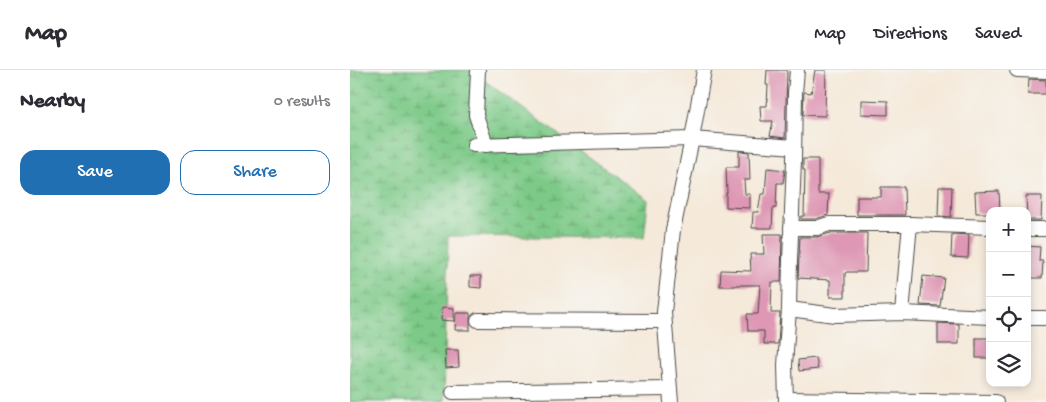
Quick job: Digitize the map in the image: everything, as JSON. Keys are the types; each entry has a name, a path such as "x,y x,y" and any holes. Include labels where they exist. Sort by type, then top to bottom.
{"street":[{"path":"478,70 476,115 480,145 692,139 794,146"},
{"path":"453,392 670,395 664,312 673,230 704,70"},
{"path":"797,70 794,93 789,310 785,365 786,400 996,402"},
{"path":"1017,70 1046,70"},
{"path":"791,228 817,228 828,224 986,227"},
{"path":"902,313 910,224"},
{"path":"1031,228 1046,229"},
{"path":"789,310 835,315 902,313 986,317"},
{"path":"1031,318 1046,318"},
{"path":"478,320 664,321"}],"green space":[{"path":"350,70 470,70 648,200 644,238 448,236 444,402 350,402"}],"building":[{"path":"767,70 787,70 785,138 770,136 773,121 761,121 760,106 767,106"},
{"path":"815,70 826,70 825,116 803,115 804,92 811,93"},
{"path":"1029,79 1046,80 1046,94 1028,94"},
{"path":"861,100 888,101 888,115 861,114"},
{"path":"739,151 749,152 750,180 744,180 745,194 750,194 750,208 726,207 726,167 739,167"},
{"path":"803,159 818,159 818,194 829,194 828,215 816,219 801,219 801,216 804,216 805,170 803,170"},
{"path":"767,168 785,170 783,183 777,183 776,208 773,208 772,228 752,228 753,212 758,212 761,194 765,194"},
{"path":"881,187 904,187 905,215 857,215 857,197 881,197"},
{"path":"939,187 952,187 951,217 938,216"},
{"path":"999,191 1000,207 986,207 986,213 976,213 975,192"},
{"path":"1026,196 1042,196 1041,220 1031,220 1031,207 1026,207"},
{"path":"830,233 867,233 866,272 845,273 845,297 830,297 830,280 798,278 800,237 817,237"},
{"path":"763,234 782,234 781,282 772,282 771,313 780,313 778,344 764,344 764,331 748,331 747,314 758,314 760,285 720,286 721,270 751,271 750,254 764,254"},
{"path":"952,234 969,235 968,258 951,257"},
{"path":"1031,246 1040,247 1039,261 1043,261 1042,278 1031,278"},
{"path":"470,276 481,276 481,288 470,287"},
{"path":"923,276 944,278 940,306 920,305"},
{"path":"442,307 454,308 454,321 441,320"},
{"path":"456,313 470,313 470,330 455,330"},
{"path":"938,323 959,324 959,344 938,344"},
{"path":"976,338 986,338 986,358 976,358"},
{"path":"445,350 458,350 459,367 446,368"},
{"path":"816,358 818,369 799,371 798,360"}]}
